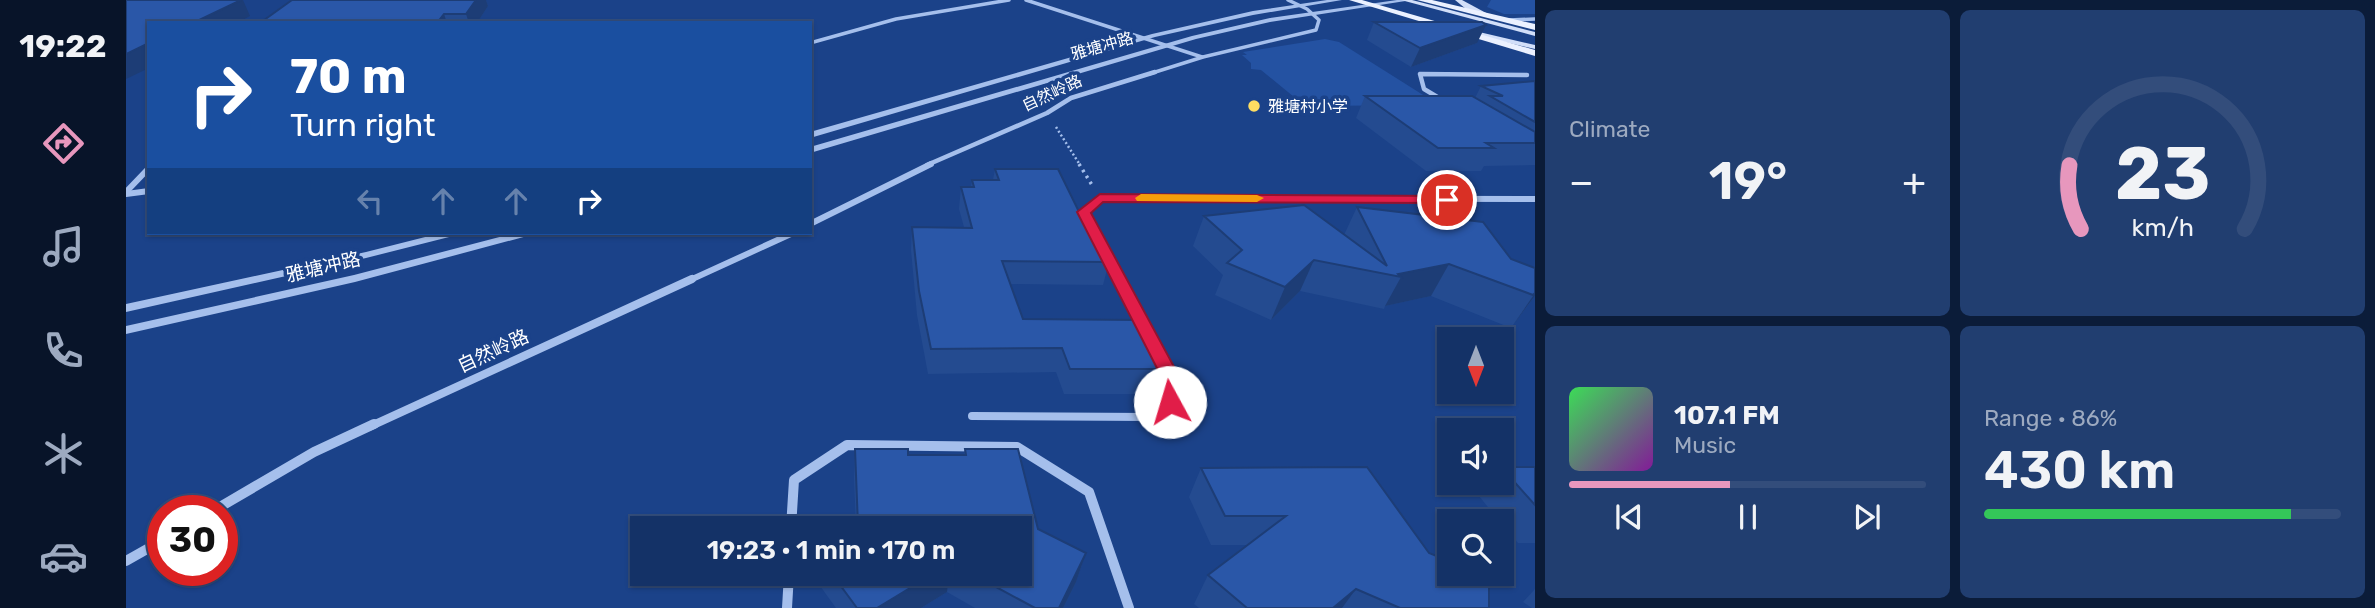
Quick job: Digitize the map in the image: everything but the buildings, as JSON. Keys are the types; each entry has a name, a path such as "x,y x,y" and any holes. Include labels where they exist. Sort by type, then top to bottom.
{"main road":[{"path":"1353,0 1535,52"},
{"path":"1406,0 1535,34"},
{"path":"1421,0 1535,27"},
{"path":"1458,0 1468,8 1503,19"},
{"path":"1409,17 1535,47"}],"street":[{"path":"812,42 896,19 1009,0"},
{"path":"1026,0 1203,57"},
{"path":"1288,0 1312,14"},
{"name":"雅塘冲路","path":"812,134 1144,38 1253,13 1339,0"},
{"name":"雅塘冲路","path":"812,149 1165,45 1257,23 1406,0"},
{"name":"自然岭路","path":"812,223 917,170 1047,113 1071,98 1203,57 1316,30 1319,20 1312,14"},
{"path":"1503,19 1535,19"},
{"path":"1447,103 1424,89 1420,74 1527,75"},
{"path":"126,193 147,170"},
{"path":"126,193 147,191"},
{"path":"972,416 1150,417 1170,402 1170,376 1084,212 1100,198 1531,199 1535,205"},
{"name":"雅塘冲路","path":"126,308 444,235"},
{"name":"雅塘冲路","path":"126,330 355,278 519,235"},
{"name":"自然岭路","path":"238,497 314,453 789,235"},
{"path":"792,516 794,480 847,445 1017,447 1088,492 1129,608"},
{"path":"126,561 147,549"},
{"path":"787,608 788,586"}],"path":[{"path":"1047,113 1100,198"}],"shaded area":[{"path":"1491,0 1535,0 1535,14 1504,14 1487,7"},
{"path":"1325,39 1339,42 1439,105 1305,106 1261,70 1251,69 1251,63 1242,55 1247,55 1243,52"}],"slow traffic":[{"path":"1141,198 1257,198"}],"place":[{"name":"雅塘村小学","path":"1254,106"}],"route":[{"path":"1170,402 1170,376 1084,212 1100,198 1447,200"}]}
